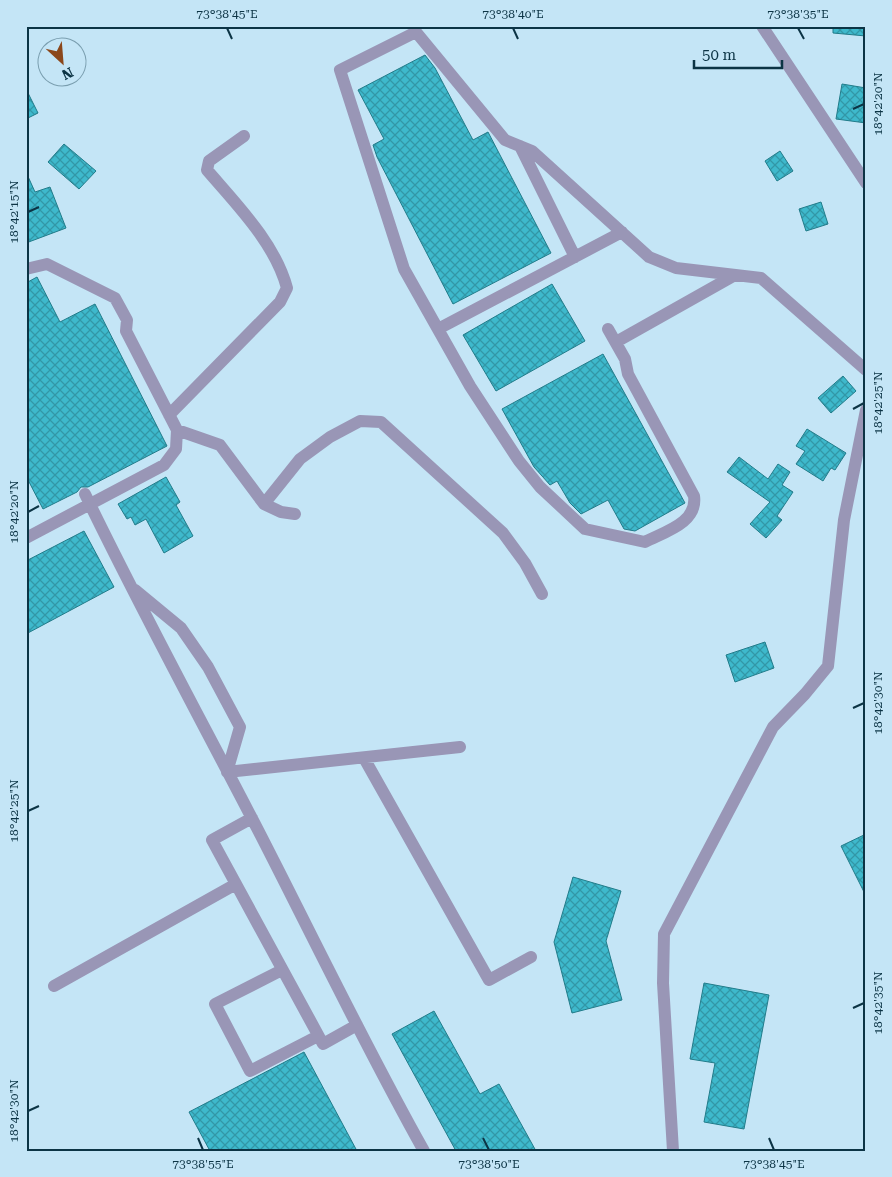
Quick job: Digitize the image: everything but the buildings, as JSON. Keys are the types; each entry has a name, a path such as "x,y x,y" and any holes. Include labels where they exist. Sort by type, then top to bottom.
{"street":[{"path":"762,26 866,183"},
{"path":"608,328 625,359 628,374 694,496 695,506 690,518 645,542 585,529 540,487 519,461 470,386 404,269 340,70 416,32 505,140 532,151 649,257 676,268 761,278 866,370"},
{"path":"169,415 280,302 287,288 282,271 250,221 207,170 208,161 244,136"},
{"path":"520,146 575,257"},
{"path":"438,329 622,232"},
{"path":"26,269 47,264 115,298 127,320 126,331 177,430 176,449 164,465 88,500 26,538"},
{"path":"616,342 735,275"},
{"path":"673,1151 663,983 664,934 773,727 805,694 828,666 844,520 866,410"},
{"path":"264,504 300,459 323,442 360,421 381,422 503,533 525,563 542,594"},
{"path":"177,430 220,445 264,504 281,512 295,514"},
{"path":"88,500 357,1026 424,1151"},
{"path":"131,587 181,628 208,666 240,727 227,772"},
{"path":"227,772 460,747"},
{"path":"364,758 489,980 531,957"},
{"path":"252,818 212,840 323,1044 357,1026"},
{"path":"54,986 236,884"},
{"path":"282,970 215,1004 250,1071 318,1036"}]}
